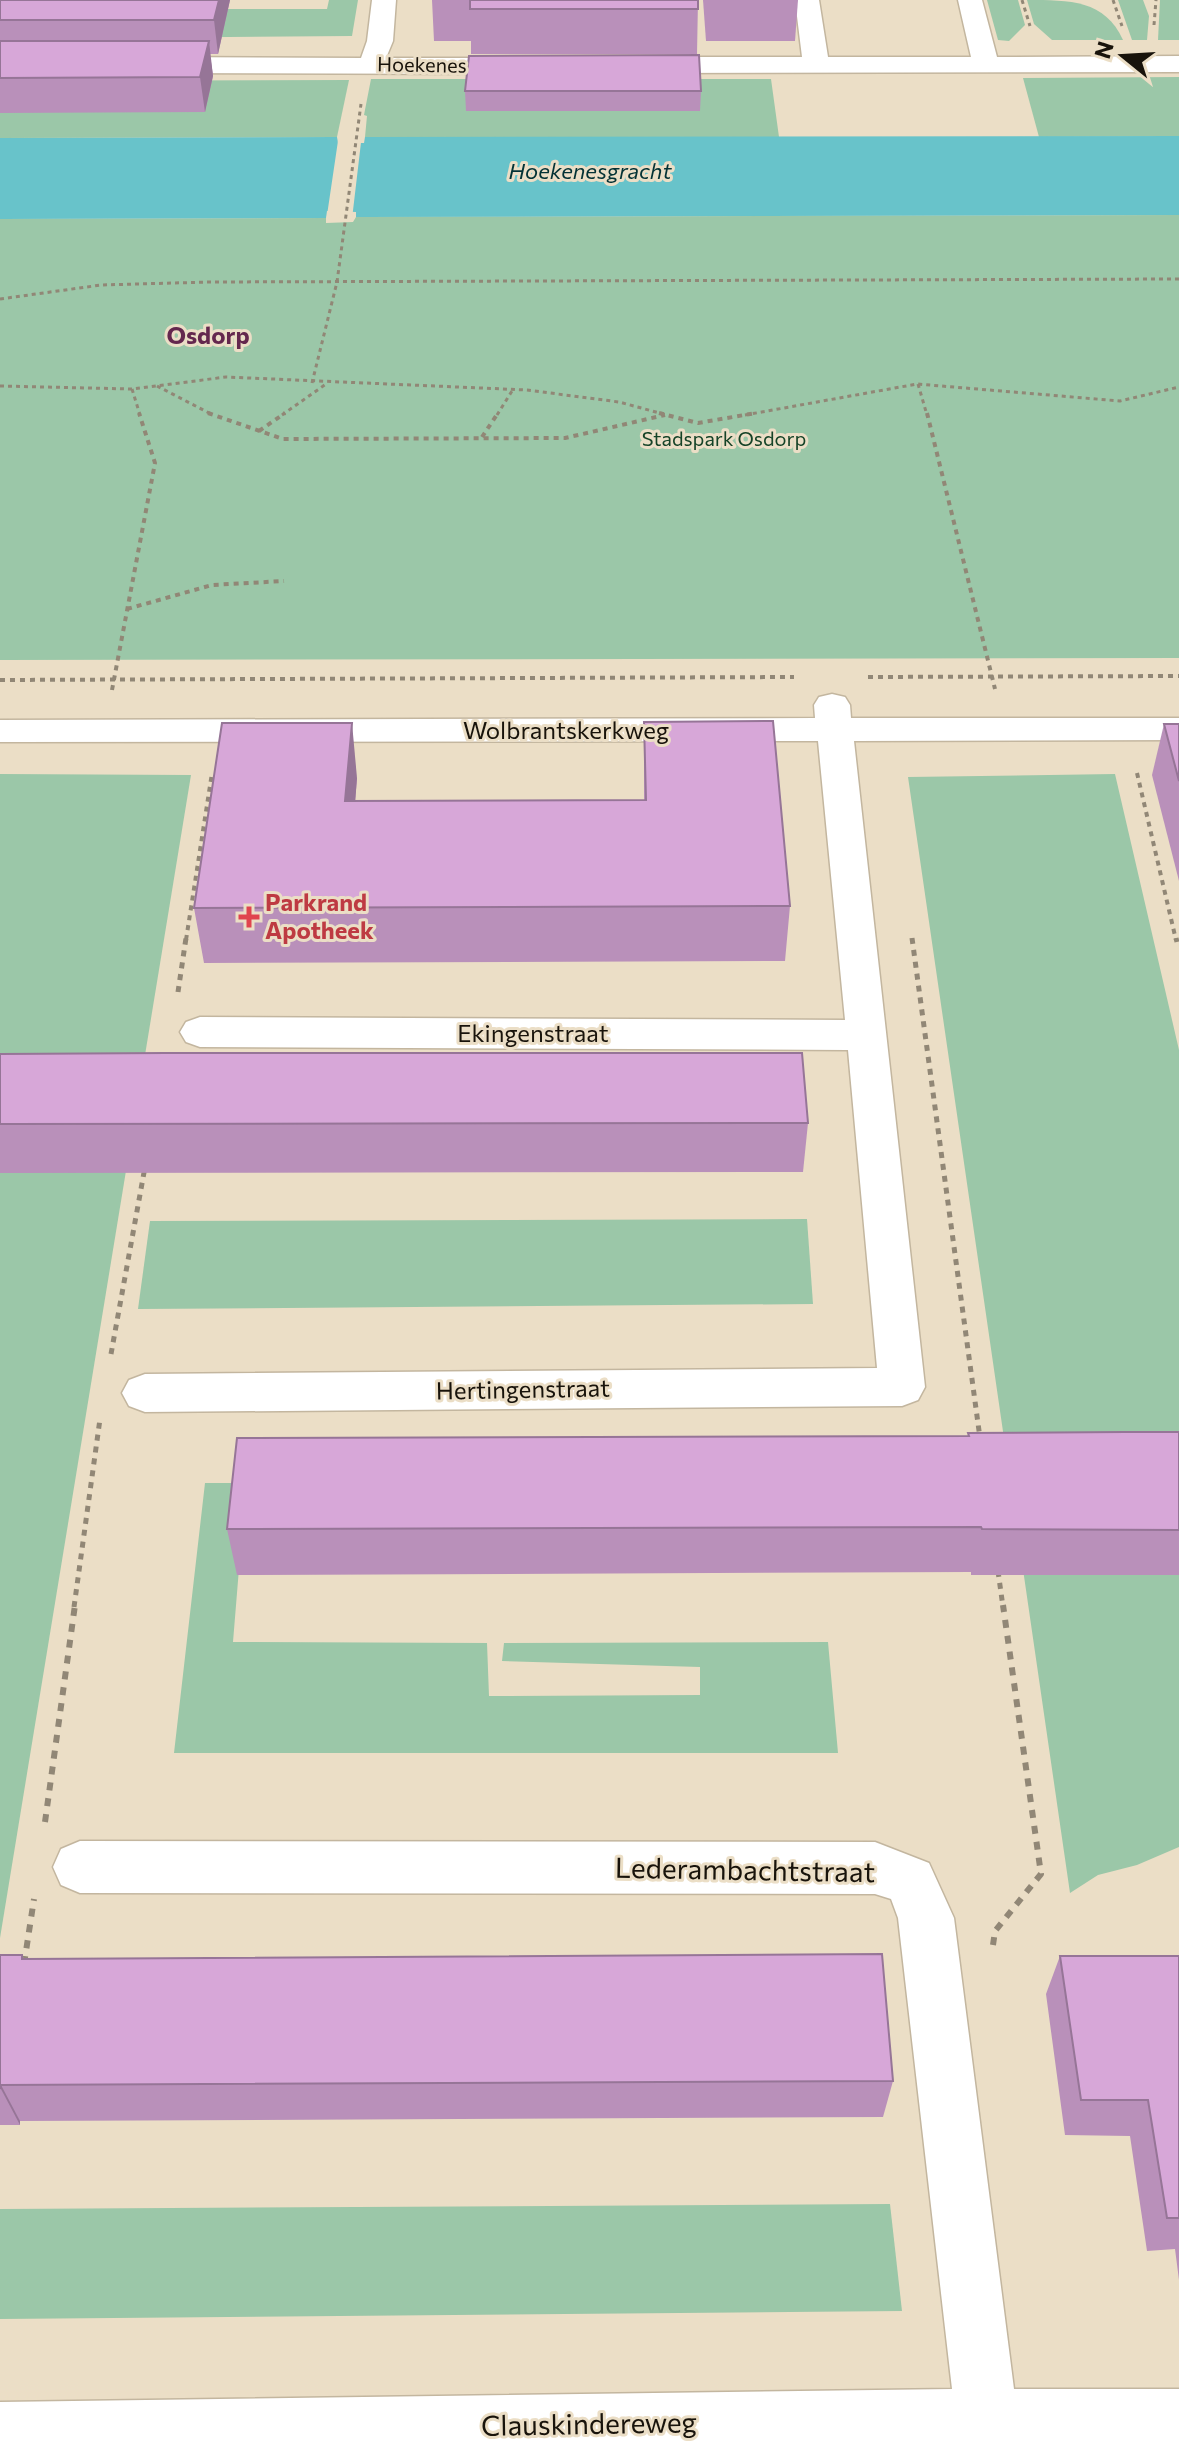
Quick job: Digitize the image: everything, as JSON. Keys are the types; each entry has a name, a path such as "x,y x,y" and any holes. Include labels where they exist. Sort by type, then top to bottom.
{"street":[{"path":"371,64 380,41 384,0"},
{"path":"807,0 816,65"},
{"path":"970,0 986,65"},
{"path":"615,65 1179,64"},
{"name":"Hoekenes","path":"124,65 556,66"},
{"name":"Wolbrantskerkweg","path":"0,731 834,718 995,691 1179,704"},
{"name":"Wolbrantskerkweg","path":"0,706 112,693 1179,729"},
{"path":"834,718 867,1035"},
{"name":"Ekingenstraat","path":"188,1018 867,1035"},
{"name":"Hertingenstraat","path":"145,1393 902,1387 867,1035"},
{"name":"Lederambachtstraat","path":"58,1876 875,1868 910,1881 926,1918 987,2420"},
{"name":"Clauskindereweg","path":"0,2434 226,2440 987,2420 1179,2421"}],"path":[{"path":"312,383 337,282 357,129"},
{"path":"0,299 101,285 1179,279"},
{"path":"0,386 132,389 226,377 512,390 619,402 698,423 917,384 1120,401 1179,387"},
{"path":"259,431 327,383"},
{"path":"917,384 930,424 995,691"},
{"path":"156,386 197,409 283,439 565,438 668,415"},
{"path":"112,693 155,463 132,389"},
{"path":"482,437 512,390"},
{"path":"127,609 212,585 284,581"},
{"path":"858,677 995,691 1179,676"},
{"path":"0,680 112,693 796,677"},
{"path":"1135,761 1177,942"},
{"path":"188,1018 214,763"},
{"path":"911,935 982,1449"},
{"path":"109,1362 146,1161"},
{"path":"45,1823 102,1408"},
{"path":"991,1952 995,1931 1041,1874 996,1559"},
{"path":"22,1978 58,1876"}],"green space":[{"path":"329,0 358,0 352,36 0,39 0,9 327,9"},
{"path":"987,0 1018,0 1025,25 1009,41 998,40"},
{"path":"1027,0 1072,2 1096,10 1115,27 1123,40 1052,40 1034,24"},
{"path":"1118,0 1143,0 1149,16 1147,40 1132,40"},
{"path":"1160,0 1179,0 1179,40 1158,40"},
{"path":"1179,77 1179,136 1039,137 1023,78"},
{"path":"371,79 771,79 779,137 365,137 367,116 364,115"},
{"path":"349,80 337,137 0,138 0,81"},
{"name":"Stadspark Osdorp","path":"1179,215 1179,658 0,660 0,219 326,218 326,223 353,222 356,217"},
{"path":"0,774 191,775 0,1938"},
{"path":"1115,774 1179,1050 1179,1847 1137,1865 1098,1875 1070,1893 908,777"},
{"path":"807,1219 813,1304 138,1309 150,1221"},
{"path":"205,1483 246,1483 233,1642 487,1643 489,1696 700,1695 700,1667 502,1661 504,1643 828,1642 838,1753 174,1753"},
{"path":"890,2204 902,2311 0,2319 0,2209"}],"water":[{"name":"Hoekenesgracht","path":"1179,136 1179,215 356,217 356,212 327,211 326,218 0,219 0,138 337,137 338,143 364,143 365,137"}],"pier":[{"path":"339,134 341,139 361,139 362,134 352,219 330,216 326,222"}],"building":[{"path":"0,0 219,0 214,20 0,20"},
{"path":"470,0 698,0 698,9 470,9"},
{"path":"0,41 209,41 200,77 0,78"},
{"path":"699,55 701,91 465,91 469,56"},
{"path":"773,721 790,906 194,908 222,723 352,723 345,801 646,800 644,722"},
{"path":"1164,724 1179,724 1179,781"},
{"path":"802,1053 808,1123 0,1124 0,1054"},
{"path":"1179,1432 1179,1530 981,1527 227,1529 237,1438 969,1436 968,1433"},
{"path":"882,1954 893,2081 1,2085 0,2089 0,1955 22,1955 22,1959"},
{"path":"1060,1956 1179,1956 1179,2218 1167,2218 1148,2100 1081,2100"}],"place":[{"name":"Parkrand Apotheek","path":"249,917"}],"district":[{"name":"Osdorp","path":"208,336"}]}
